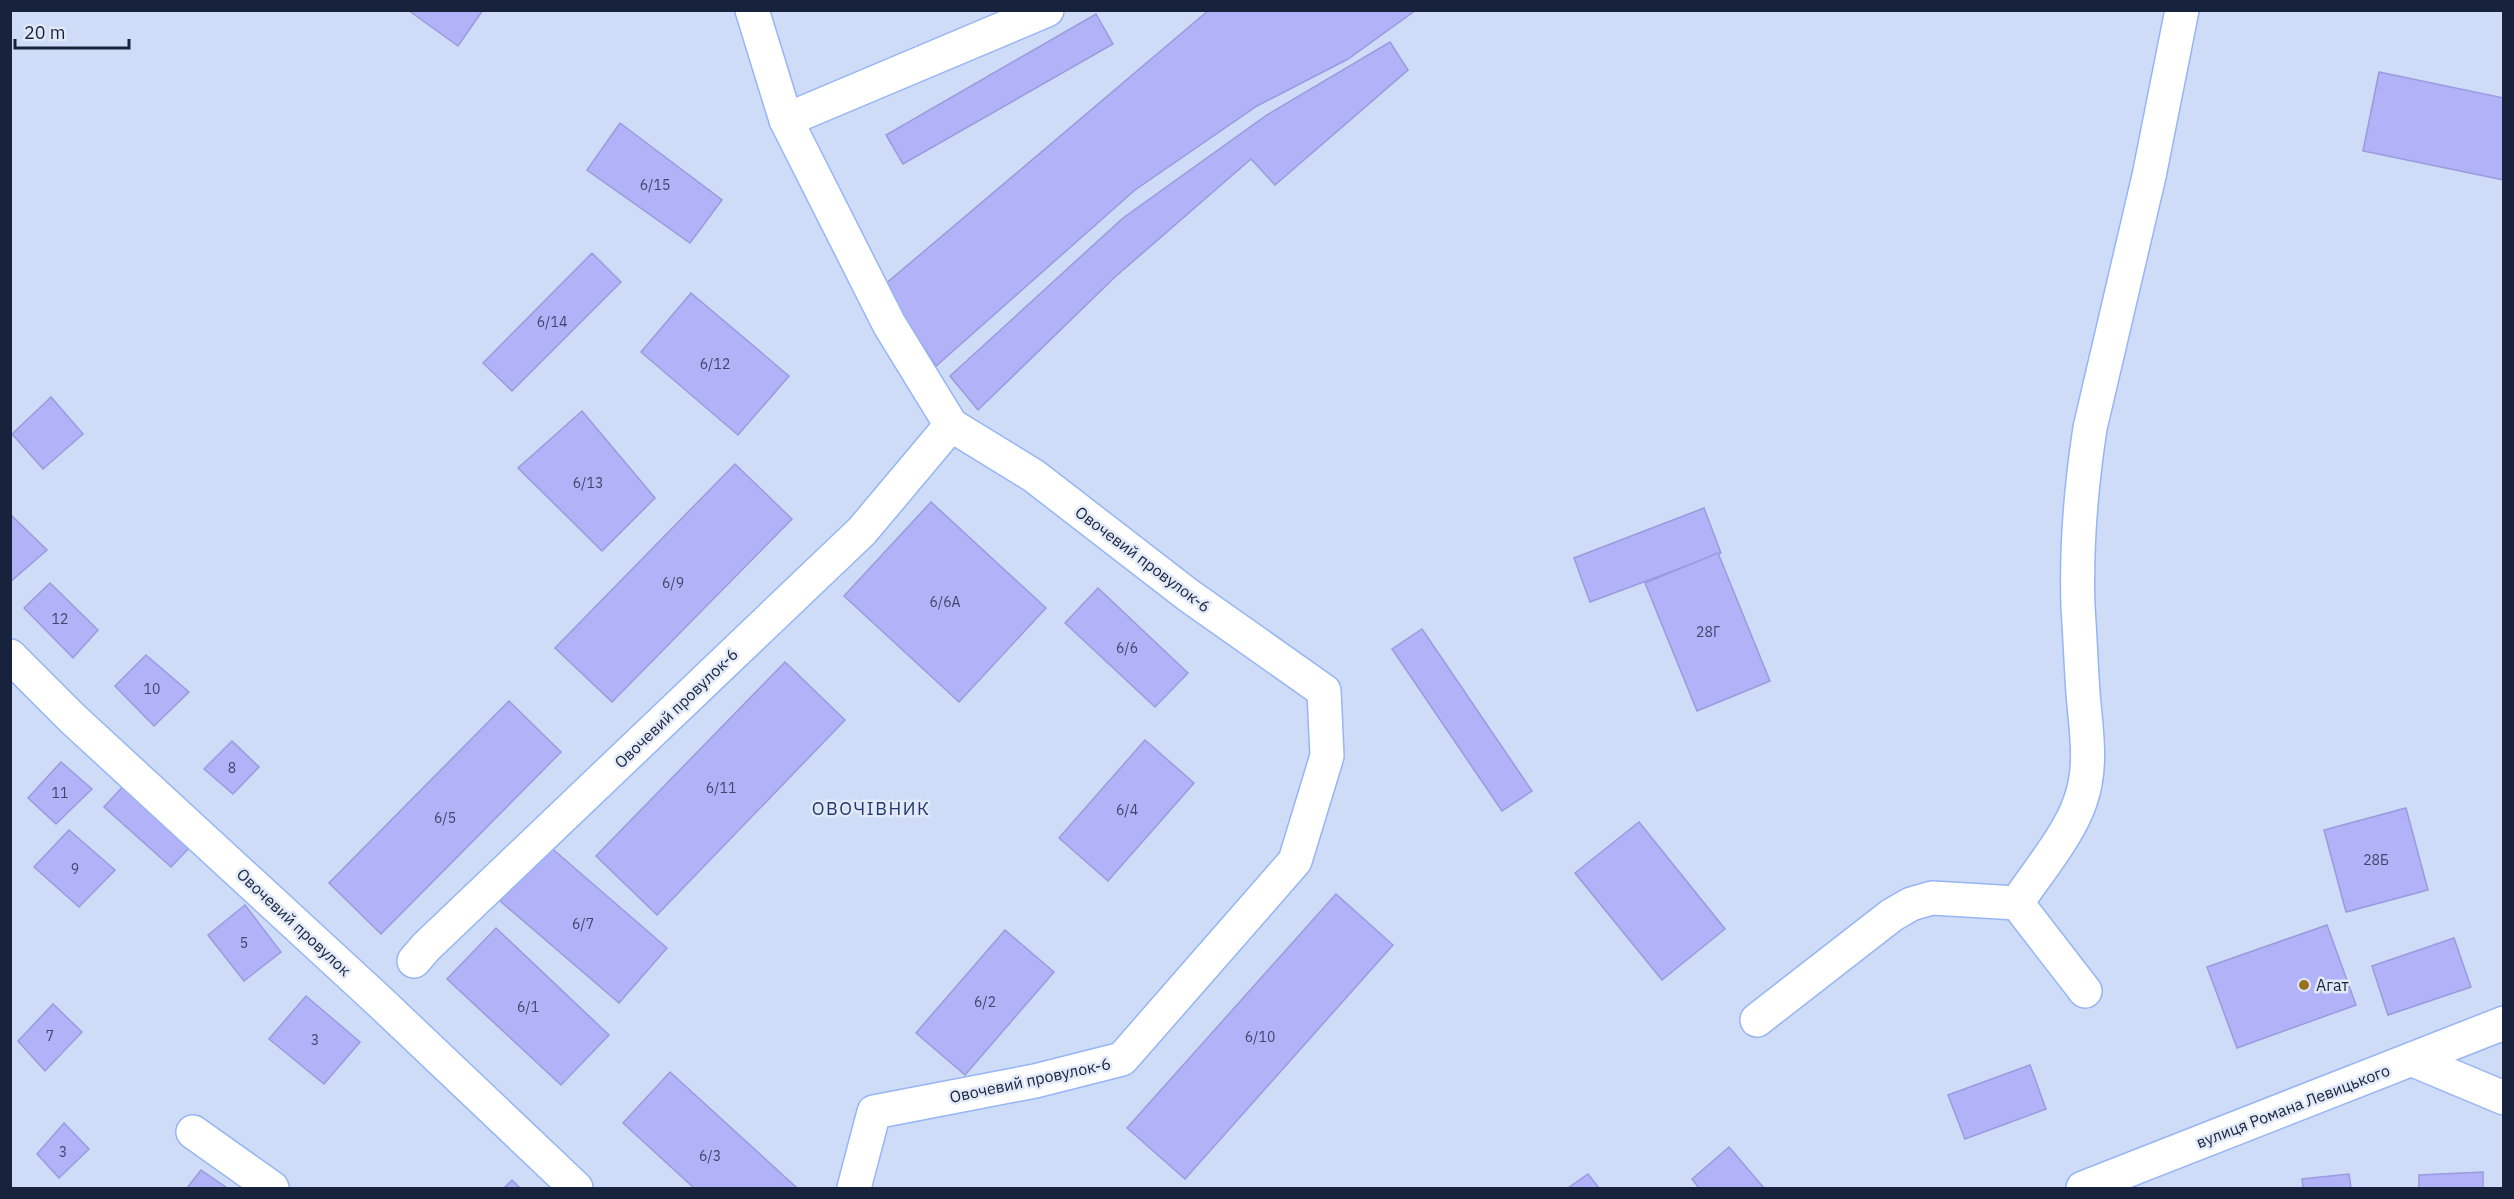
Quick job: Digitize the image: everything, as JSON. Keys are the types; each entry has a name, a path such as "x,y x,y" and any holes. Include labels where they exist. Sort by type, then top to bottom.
{"street":[{"path":"752,10 786,120 889,324 951,425"},
{"path":"786,120 1047,10"},
{"path":"2017,903 2070,824 2080,804 2085,786 2088,753 2081,667 2078,570 2084,470 2090,428 2149,176 2182,10"},
{"name":"Овочевий провулок-6","path":"414,961 862,531 951,425 1034,476 1188,595 1324,691 1327,756 1295,861 1122,1059 1035,1081 874,1112 855,1188"},
{"name":"Овочевий провулок","path":"10,656 73,719 378,1000 576,1188"},
{"path":"1757,1020 1892,915 1911,904 1932,898 2017,903 2085,992"},
{"name":"вулиця Романа Левицького","path":"2083,1188 2504,1023"},
{"path":"2413,1060 2504,1098"},
{"path":"193,1132 272,1188"}],"building":[{"path":"408,10 483,10 458,46"},
{"path":"1209,10 1416,10 1348,59 1257,106 1135,190 936,366 883,286"},
{"path":"1096,14 1113,44 903,164 886,135"},
{"path":"1390,42 1408,70 1275,185 1251,159 1115,277 978,410 950,376 1123,218 1267,115"},
{"path":"2379,72 2504,98 2504,180 2363,151"},
{"path":"620,123 722,200 690,243 587,170"},
{"path":"592,253 621,282 512,391 483,363"},
{"path":"691,293 789,376 738,435 641,352"},
{"path":"51,397 83,434 43,469 12,434"},
{"path":"582,411 655,498 602,551 518,468"},
{"path":"735,464 792,519 612,702 555,648"},
{"path":"931,502 1046,608 959,702 844,596"},
{"path":"1704,508 1721,553 1590,602 1574,558"},
{"path":"10,514 47,550 10,582"},
{"path":"1718,553 1770,681 1697,711 1645,583"},
{"path":"50,583 98,630 73,658 24,608"},
{"path":"1098,588 1188,673 1155,707 1065,623"},
{"path":"1422,629 1532,791 1502,811 1392,649"},
{"path":"146,655 189,692 154,726 115,686"},
{"path":"785,662 845,720 657,915 596,856"},
{"path":"509,701 561,752 381,934 329,883"},
{"path":"1145,740 1194,783 1108,881 1059,838"},
{"path":"232,741 259,767 233,794 204,769"},
{"path":"61,762 92,789 56,824 28,798"},
{"path":"126,783 193,844 171,867 104,807"},
{"path":"2406,808 2428,890 2346,912 2324,830"},
{"path":"1639,822 1725,929 1662,980 1575,873"},
{"path":"69,830 115,870 79,907 34,867"},
{"path":"548,845 667,948 619,1003 500,901"},
{"path":"1336,894 1393,945 1185,1179 1127,1128"},
{"path":"245,905 281,952 244,981 208,935"},
{"path":"2327,925 2356,1005 2237,1048 2207,967"},
{"path":"496,928 609,1035 561,1085 447,979"},
{"path":"1005,930 1054,972 965,1075 916,1033"},
{"path":"2454,938 2471,987 2388,1015 2372,966"},
{"path":"306,996 360,1042 324,1084 269,1039"},
{"path":"53,1004 82,1032 45,1071 18,1041"},
{"path":"2030,1065 2046,1109 1965,1139 1948,1095"},
{"path":"670,1072 797,1188 694,1188 623,1123"},
{"path":"64,1123 89,1149 59,1178 37,1154"},
{"path":"1729,1147 1764,1188 1699,1188 1692,1179"},
{"path":"201,1170 227,1188 187,1188"},
{"path":"2483,1172 2483,1188 2419,1188 2419,1175"},
{"path":"1588,1174 1599,1188 1568,1188"},
{"path":"2349,1174 2351,1188 2303,1188 2302,1179"},
{"path":"512,1180 520,1188 504,1188"}],"place":[{"name":"Агат","path":"2304,985"}],"district":[{"name":"ОВОЧІВНИК","path":"871,809"}]}
